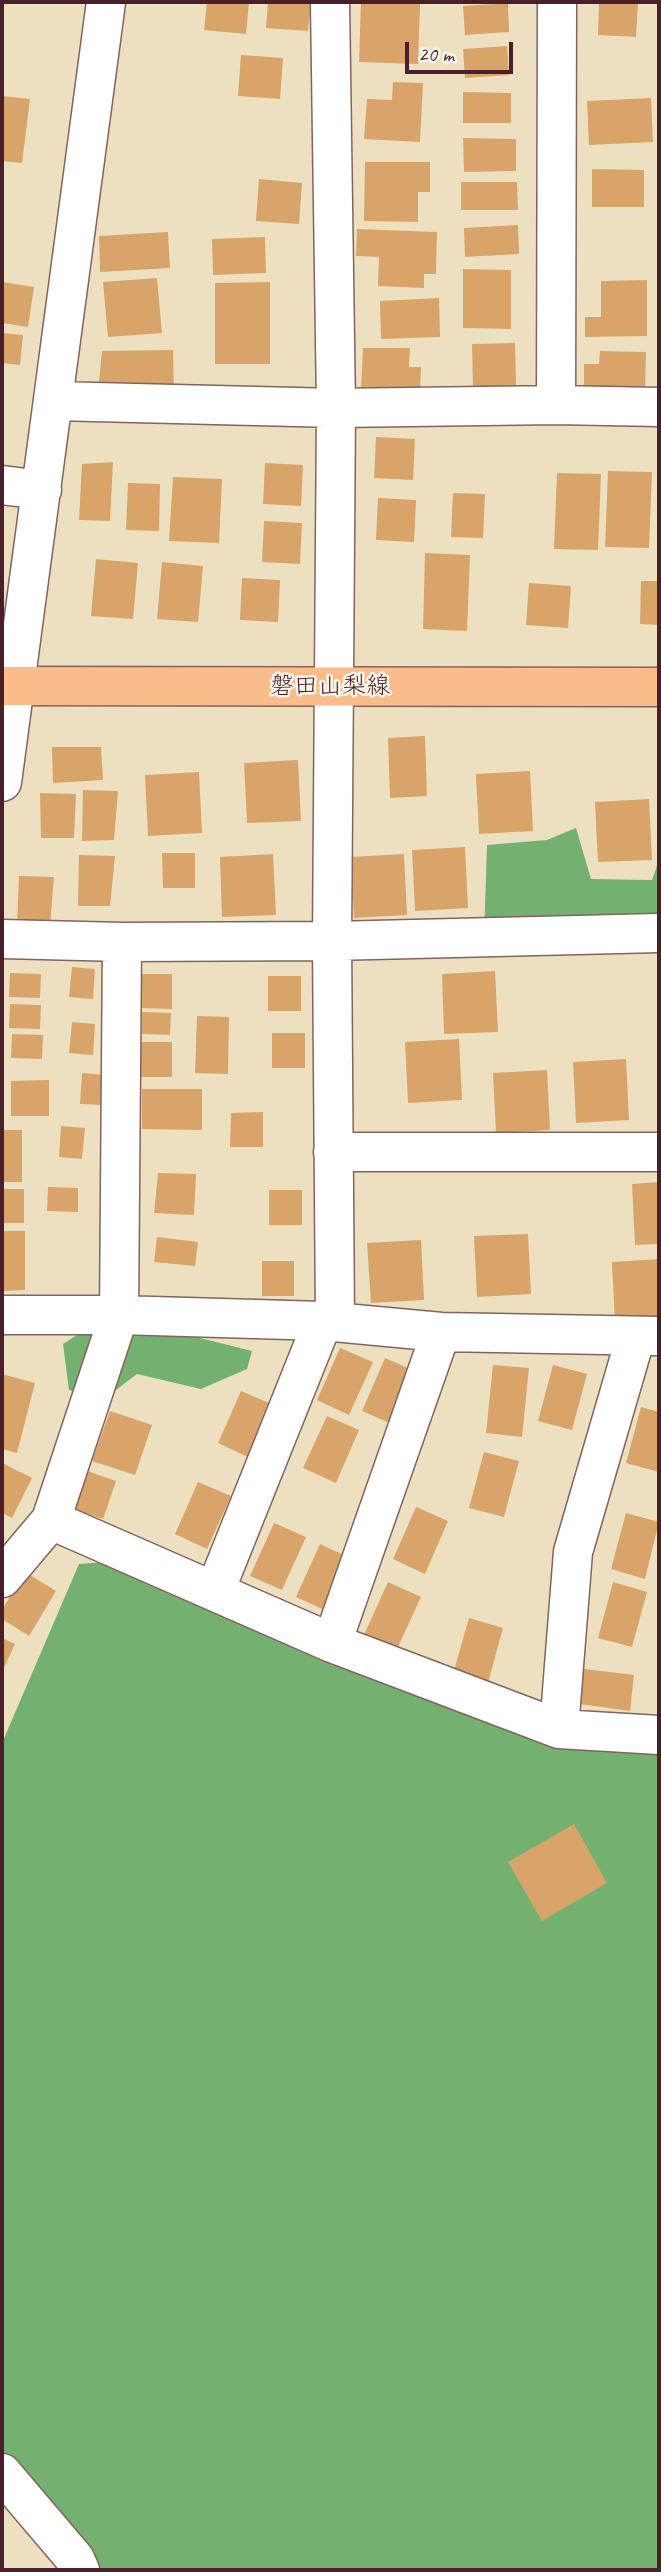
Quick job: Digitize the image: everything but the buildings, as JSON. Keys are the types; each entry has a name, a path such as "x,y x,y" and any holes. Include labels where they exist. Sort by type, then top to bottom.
{"main road":[{"name":"磐田山梨線","path":"8,686 659,687"}],"street":[{"path":"2,782 8,686 42,490 106,2"},
{"path":"215,1591 329,1321 333,1152 336,408 330,2"},
{"path":"556,405 557,2"},
{"path":"54,401 336,408 556,405 659,407"},
{"path":"2,485 42,490"},
{"path":"2,939 122,942 332,941 659,933"},
{"path":"2,1578 51,1520 119,1315 122,942"},
{"path":"333,1152 659,1152"},
{"path":"2,1315 119,1315 329,1321 441,1332 648,1336 573,1552 559,1729"},
{"path":"332,1643 441,1332"},
{"path":"51,1520 332,1643 559,1729 659,1735"},
{"path":"2,2473 75,2559 80,2570"}],"green space":[{"path":"576,828 591,879 652,880 659,860 659,933 484,938 487,845 547,840"},
{"path":"94,1324 168,1330 252,1351 247,1369 201,1389 137,1374 104,1399 69,1390 63,1344"},
{"path":"141,1559 332,1643 659,1735 659,2570 63,2570 2,2488 2,1743 79,1564"}]}
